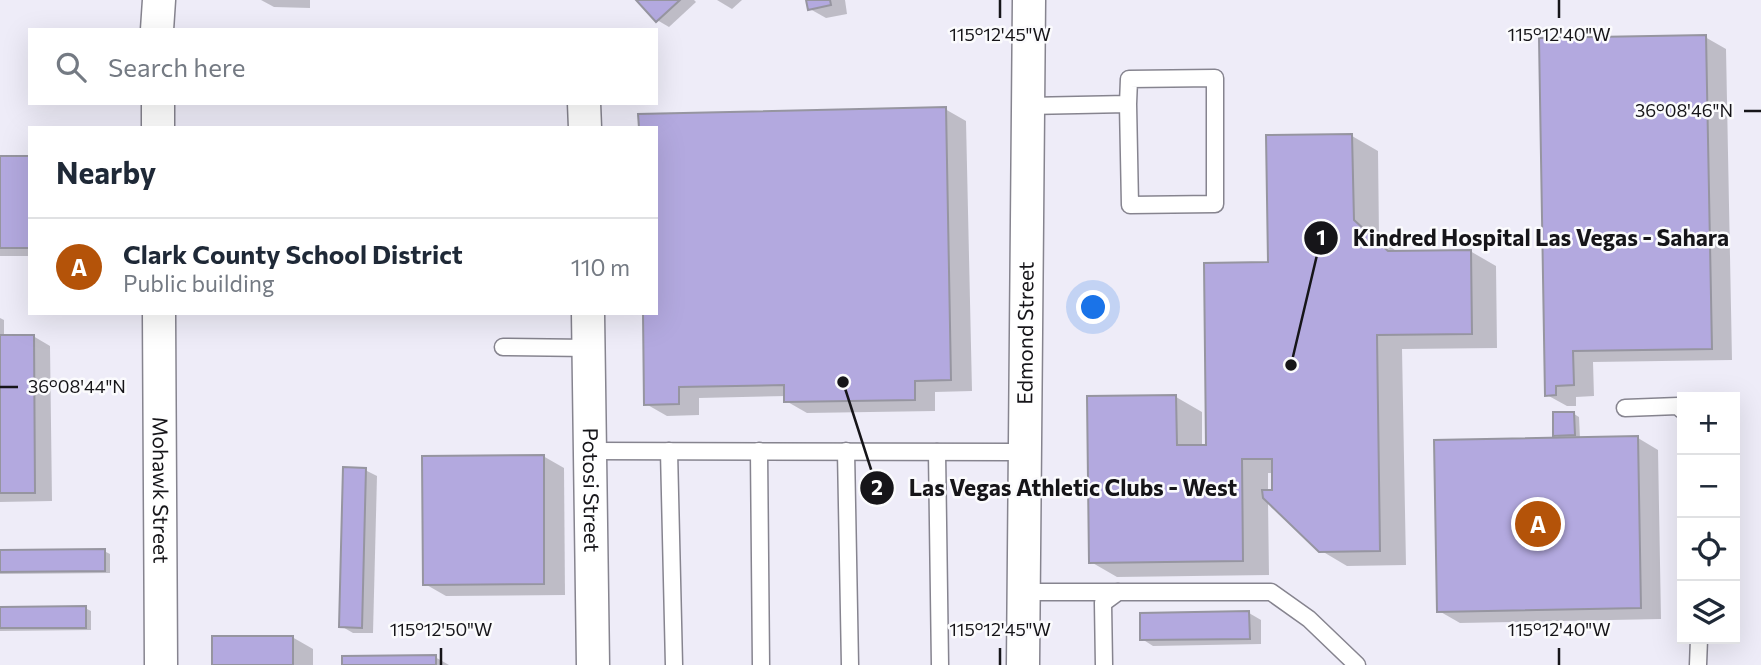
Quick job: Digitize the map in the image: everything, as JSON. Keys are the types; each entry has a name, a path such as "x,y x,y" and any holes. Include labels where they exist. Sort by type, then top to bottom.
{"street":[{"path":"157,28 159,0"},
{"name":"Edmond Street","path":"1023,665 1029,0"},
{"path":"158,105 158,126"},
{"path":"584,105 585,126"},
{"name":"Mohawk Street","path":"159,315 161,665"},
{"name":"Potosi Street","path":"588,315 593,665"}],"lane":[{"path":"1215,78 1215,204 1130,205 1128,104 1129,79 1215,78"},
{"path":"1027,106 1128,104"},
{"path":"503,347 589,348"},
{"path":"1626,408 1677,407"},
{"path":"591,451 1025,452"},
{"path":"669,451 674,665"},
{"path":"759,451 761,665"},
{"path":"846,451 850,665"},
{"path":"937,452 940,665"},
{"path":"1023,592 1271,592 1308,619 1357,665"},
{"path":"1104,665 1103,603 1118,592"},
{"path":"1698,665 1699,644"}],"building":[{"path":"636,0 680,0 656,22"},
{"path":"806,0 830,0 831,5 808,10"},
{"path":"1706,35 1712,349 1573,351 1574,385 1556,386 1556,395 1545,396 1539,38"},
{"path":"946,107 951,380 915,381 915,400 784,402 784,385 679,387 679,404 644,405 643,315 658,315 658,126 639,126 638,114"},
{"path":"1352,134 1354,220 1388,251 1471,250 1472,334 1377,335 1380,551 1319,552 1263,498 1262,490 1272,490 1272,459 1242,459 1243,561 1089,563 1087,396 1176,395 1177,445 1206,445 1204,263 1268,262 1266,135"},
{"path":"0,156 28,156 28,248 0,248"},
{"path":"0,335 34,335 35,493 0,493"},
{"path":"1553,412 1574,412 1575,435 1553,436"},
{"path":"1638,436 1641,608 1437,612 1434,440"},
{"path":"544,455 544,584 423,585 422,456"},
{"path":"343,467 366,468 362,628 339,627"},
{"path":"105,549 105,571 0,572 0,550"},
{"path":"86,606 86,628 0,628 0,607"},
{"path":"1249,611 1250,639 1140,640 1140,613"},
{"path":"212,636 293,636 293,665 212,665"},
{"path":"436,655 436,665 342,665 342,656"}],"place":[{"name":"Kindred Hospital Las Vegas - Sahara","path":"1291,365"},
{"name":"Las Vegas Athletic Clubs - West","path":"843,382"},
{"name":"Clark County School District","path":"1538,524"}]}
